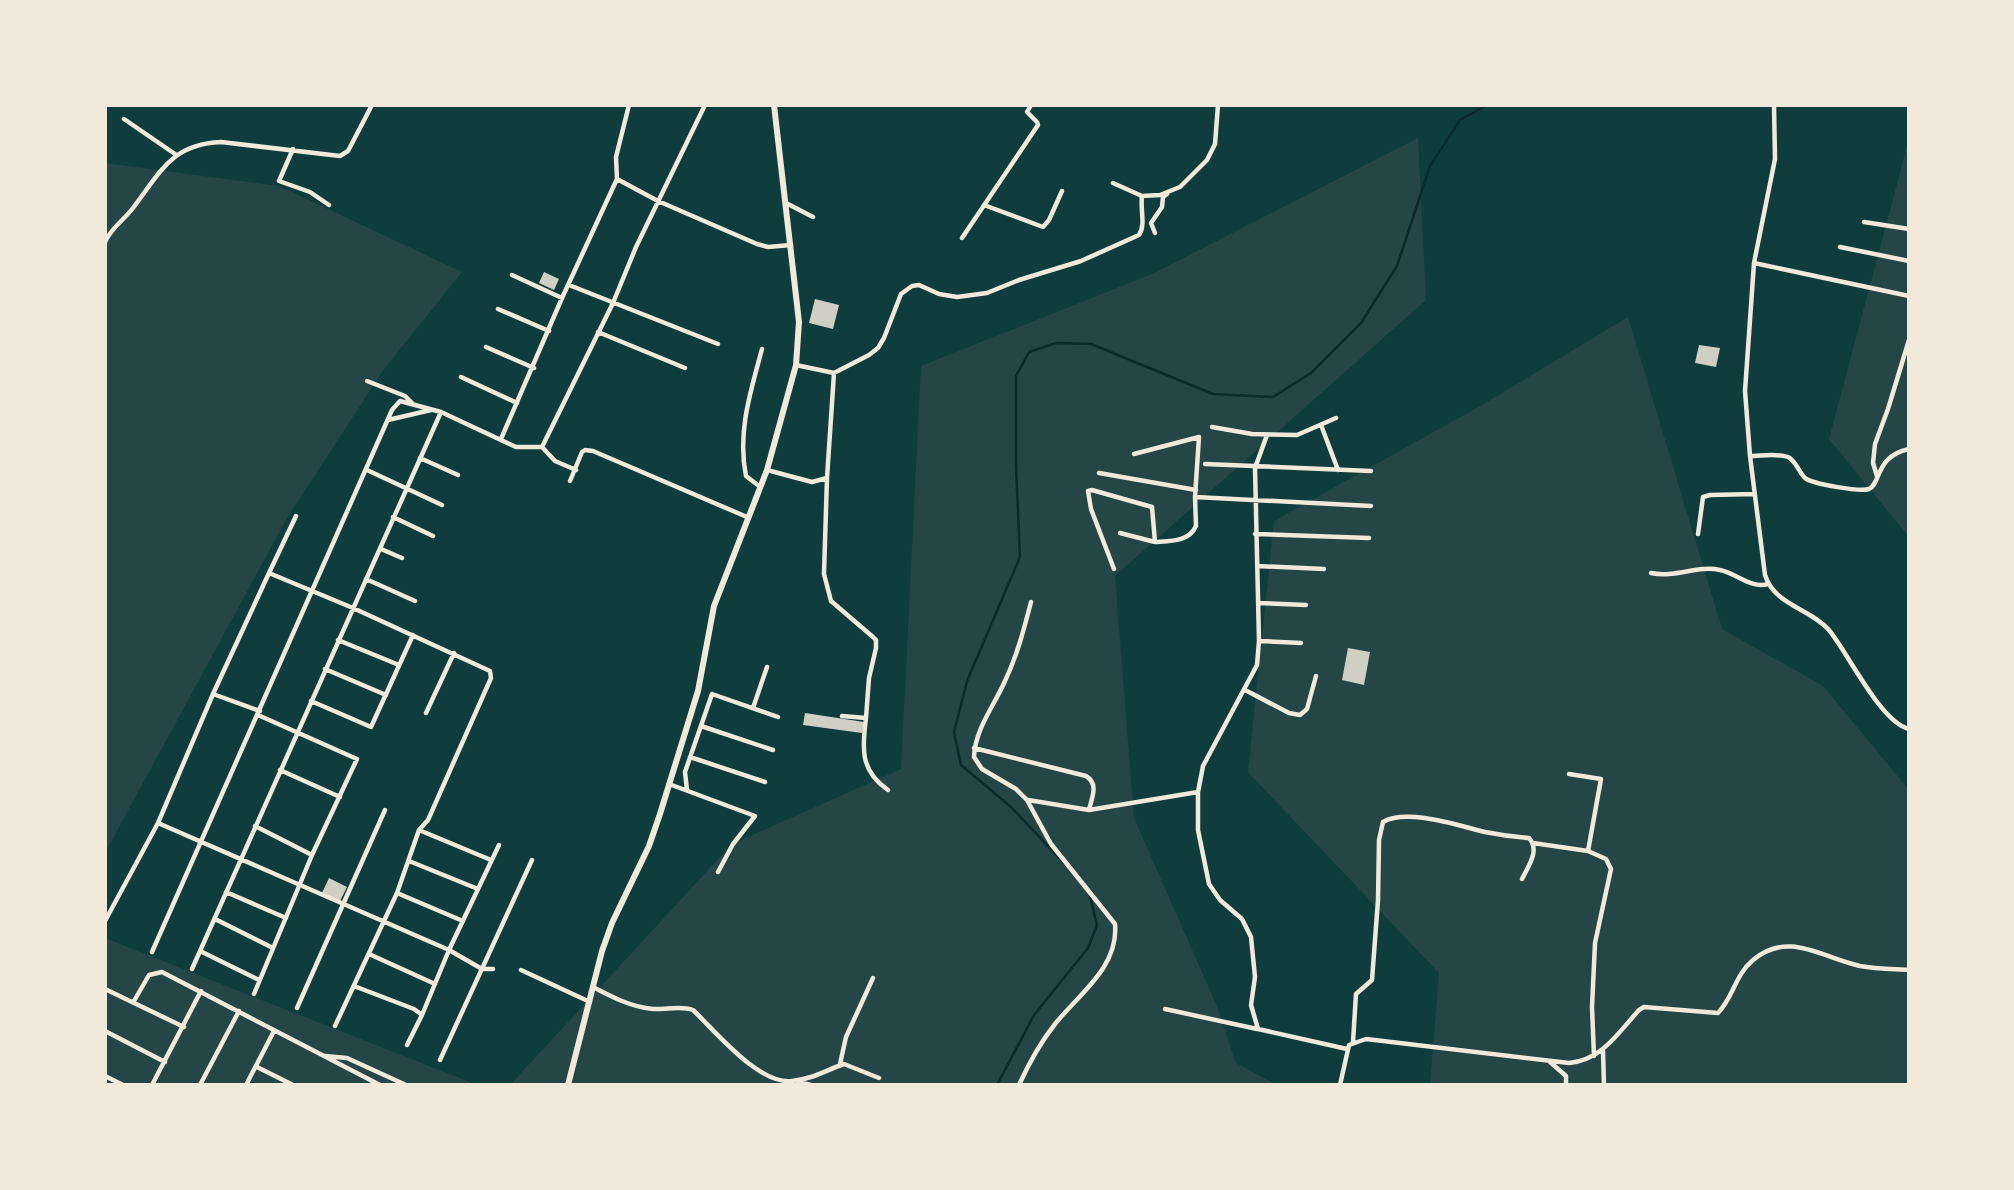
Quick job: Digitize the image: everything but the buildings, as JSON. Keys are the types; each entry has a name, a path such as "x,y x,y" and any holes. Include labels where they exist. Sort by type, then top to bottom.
{"main road":[{"path":"568,1085 602,951 612,923 649,846 698,691 714,606 767,470 796,365 799,322 774,105"}],"street":[{"path":"105,242 110,232 133,209 154,178 175,155 208,142 293,149 334,156 345,154 372,105"},
{"path":"501,439 617,179 616,157 629,105"},
{"path":"542,447 613,303 658,201 705,105"},
{"path":"962,238 1038,125 1027,112 1031,105"},
{"path":"1113,183 1142,196 1160,195 1180,187 1211,155 1215,144 1218,105"},
{"path":"1774,105 1775,159 1754,263 1745,413 1768,584 1779,597 1828,628 1880,705 1898,725 1909,729"},
{"path":"124,119 149,134 175,155"},
{"path":"293,149 279,181 310,192 329,205"},
{"path":"617,179 658,201 757,244 768,247 791,245"},
{"path":"984,205 1043,227 1062,191"},
{"path":"1155,233 1151,223 1162,207 1163,197 1171,191"},
{"path":"796,365 834,373 861,360 878,348 906,289 919,285 939,294 970,297 987,293 1081,261 1140,233 1143,228 1140,206 1142,196"},
{"path":"785,203 813,217"},
{"path":"1864,222 1909,229"},
{"path":"1840,247 1909,261"},
{"path":"1754,263 1909,296"},
{"path":"512,275 562,298"},
{"path":"569,285 718,344"},
{"path":"498,309 548,331"},
{"path":"598,332 685,368"},
{"path":"1877,477 1874,472 1875,444 1906,363 1909,340"},
{"path":"486,347 534,368"},
{"path":"759,486 746,476 743,436 744,418 762,349"},
{"path":"834,373 824,574 827,594 834,605 876,640 863,743 864,763 869,773 888,790"},
{"path":"461,377 516,403"},
{"path":"367,381 405,396 413,404"},
{"path":"152,953 392,410 400,401 413,404 441,412 523,449 542,447"},
{"path":"388,420 432,410"},
{"path":"192,969 441,412"},
{"path":"1212,427 1252,434 1297,435 1336,418"},
{"path":"1321,425 1338,470"},
{"path":"1258,1029 1251,1005 1255,976 1251,937 1242,919 1220,900 1209,884 1198,830 1198,792 1203,766 1257,665 1259,641 1255,468 1267,435"},
{"path":"1120,533 1155,542 1177,540 1195,530 1199,437 1134,454"},
{"path":"542,447 555,461 576,470"},
{"path":"1750,456 1787,457 1794,461 1807,481 1821,485 1870,489 1881,468 1891,457 1909,449"},
{"path":"570,481 582,452 593,451 747,517"},
{"path":"420,458 458,475"},
{"path":"1205,464 1371,471"},
{"path":"367,470 442,505"},
{"path":"767,470 812,482 827,478"},
{"path":"1099,473 1196,490"},
{"path":"1114,569 1091,509 1088,491 1152,507 1155,542"},
{"path":"1698,534 1703,497 1755,494"},
{"path":"1195,497 1371,506"},
{"path":"105,921 158,823 213,694 296,516"},
{"path":"393,517 433,536"},
{"path":"1255,534 1369,538"},
{"path":"380,549 402,558"},
{"path":"1257,566 1324,569"},
{"path":"1651,573 1662,576 1716,569 1754,584 1768,584"},
{"path":"269,573 490,671 491,678 428,820 419,830 397,893 335,1026"},
{"path":"366,579 415,601"},
{"path":"1019,1085 1029,1061 1049,1032 1086,992 1108,959 1116,935 1115,924 1051,844 1027,800 1016,789 976,763 976,735 1007,678 1031,602"},
{"path":"1258,603 1306,605"},
{"path":"311,701 371,727 413,635"},
{"path":"338,640 399,665"},
{"path":"1259,641 1301,643"},
{"path":"426,713 454,653"},
{"path":"752,708 767,667"},
{"path":"326,669 386,695"},
{"path":"1245,690 1289,713 1300,715 1306,711 1316,676"},
{"path":"213,694 358,759 312,855 254,994"},
{"path":"687,790 685,772 712,694 778,717"},
{"path":"842,716 866,718"},
{"path":"701,726 773,750"},
{"path":"974,748 1089,778 1095,787 1089,810"},
{"path":"690,757 765,782"},
{"path":"280,770 340,797"},
{"path":"1569,774 1601,779 1588,851"},
{"path":"669,784 755,816 733,844 718,872"},
{"path":"1027,800 1089,810 1198,792"},
{"path":"297,1008 385,810"},
{"path":"1340,1085 1347,1049 1353,1042 1356,995 1372,980 1379,840 1384,822 1393,818 1413,817 1444,821 1494,834 1529,838 1533,843 1534,854 1522,878"},
{"path":"158,823 449,950 482,969 493,969"},
{"path":"255,826 312,855"},
{"path":"419,830 492,860"},
{"path":"1533,843 1588,851 1609,862 1611,869 1595,943 1592,1007 1594,1056"},
{"path":"407,1045 499,845"},
{"path":"440,1060 532,860"},
{"path":"409,861 478,889"},
{"path":"226,892 287,918"},
{"path":"397,893 463,921"},
{"path":"215,919 274,948"},
{"path":"1353,1042 1376,1040 1569,1063 1594,1056 1603,1050 1644,1007 1718,1013 1739,974 1754,959 1778,947 1787,945 1805,948 1862,966 1909,970"},
{"path":"200,951 259,980"},
{"path":"369,954 435,984"},
{"path":"521,971 590,1002"},
{"path":"134,1001 145,980 155,972 162,972 380,1085"},
{"path":"840,1065 846,1037 873,978"},
{"path":"354,986 414,1009 422,1015"},
{"path":"593,988 616,999 643,1007 682,1007 692,1010 763,1075 811,1085"},
{"path":"105,989 184,1027"},
{"path":"152,1085 201,991"},
{"path":"1165,1009 1347,1049"},
{"path":"200,1085 239,1011"},
{"path":"105,1031 165,1062"},
{"path":"246,1085 274,1031"},
{"path":"1603,1050 1604,1085"},
{"path":"324,1057 347,1058 406,1085"},
{"path":"1549,1060 1566,1076 1566,1085"},
{"path":"793,1081 849,1064 879,1078"},
{"path":"257,1067 293,1085"},
{"path":"105,1076 123,1085"}],"shaded area":[{"path":"1418,138 1426,300 1115,576 1134,818 1216,1004 1236,1063 1277,1085 510,1085 732,844 901,769 921,366 1152,274"},
{"path":"1909,139 1909,537 1829,439"},
{"path":"105,163 279,186 462,272 384,369 287,518 105,853"},
{"path":"1628,317 1722,629 1823,686 1909,790 1909,1085 1430,1085 1439,973 1248,772 1274,521 1482,405"},
{"path":"105,938 477,1085 105,1085"}],"waterway":[{"path":"1064,863 1011,807 961,765 954,732 967,681 1020,557 1016,376 1029,352 1056,343 1091,344 1213,394 1273,397 1311,373 1361,323 1397,266 1430,166 1460,120 1487,105"},
{"path":"997,1085 1034,1015 1088,948 1097,925 1089,892"}]}
